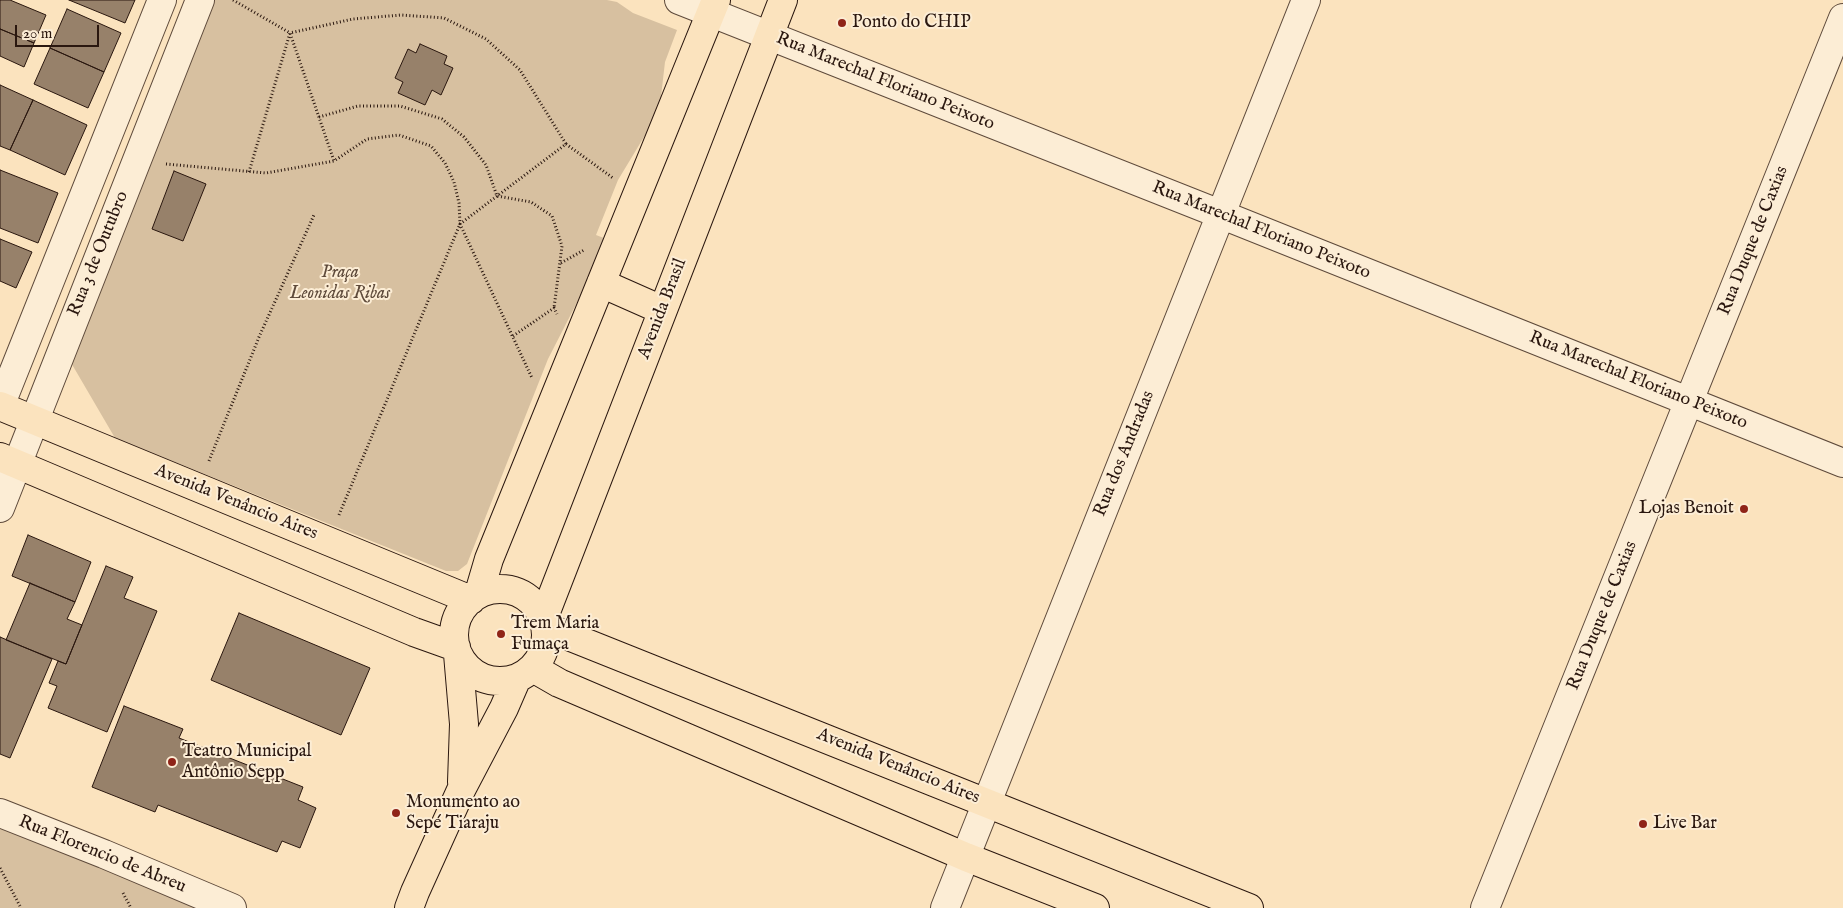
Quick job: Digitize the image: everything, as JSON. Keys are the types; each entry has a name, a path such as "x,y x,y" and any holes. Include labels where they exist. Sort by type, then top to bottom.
{"main road":[{"name":"Avenida Brasil","path":"545,622 662,310 783,0"},
{"path":"462,788 464,724 454,637 456,619 465,604 475,597 714,6"},
{"path":"601,283 662,310"},
{"name":"Avenida Venâncio Aires","path":"0,406 329,541 475,597 498,588 517,591 533,602 545,622 1249,908"},
{"path":"9,461 457,650 468,668 482,678 500,682 525,674 559,683 966,857 1095,908"},
{"path":"406,903 462,788 504,708 525,674 543,653 547,636 545,622"}],"street":[{"name":"Rua 3 de Outubro","path":"0,406 162,0"},
{"name":"Rua 3 de Outubro","path":"0,508 9,461 34,419 200,0"},
{"name":"Rua Marechal Floriano Peixoto","path":"679,0 714,6 769,36 1843,463"},
{"name":"Rua dos Andradas","path":"946,908 1306,0"},
{"name":"Rua Duque de Caxias","path":"1485,908 1843,18"},
{"name":"Rua Florencio de Abreu","path":"0,813 232,908"}],"path":[{"path":"233,0 290,33 334,161"},
{"path":"290,33 353,19 401,15 444,18 486,39 520,70 566,144 636,195"},
{"path":"249,172 290,33"},
{"path":"319,117 358,106 400,106 442,119 464,137 486,165 497,196"},
{"path":"136,160 266,173 334,161 367,139 398,135 432,146 445,163 454,182 459,203 460,224 548,413"},
{"path":"329,541 460,224 566,144"},
{"path":"497,196 531,202 552,216 562,246 554,308 575,348"},
{"path":"198,488 259,338 314,215"},
{"path":"513,336 554,308"},
{"path":"0,868 21,908"}],"green space":[{"name":"Praça Leonidas Ribas","path":"212,0 607,0 617,2 633,13 677,30 665,62 660,105 650,127 618,180 596,235 609,240 548,359 467,564 458,571 446,571 115,438 70,361 190,65 194,39"},
{"path":"0,822 204,908 0,908"}],"building":[{"path":"0,0 10,0 46,15 34,43 0,29"},
{"path":"69,0 135,0 125,23"},
{"path":"67,9 121,33 104,72 50,48"},
{"path":"0,29 34,43 24,67 0,56"},
{"path":"420,44 447,56 444,64 453,68 441,95 432,90 425,105 398,93 403,82 395,78 408,49 416,53"},
{"path":"50,48 104,72 88,108 34,84"},
{"path":"0,85 33,100 10,150 0,146"},
{"path":"33,100 87,125 65,175 10,150"},
{"path":"0,170 58,193 38,243 0,228"},
{"path":"174,171 206,184 183,241 152,229"},
{"path":"0,239 32,252 16,288 0,281"},
{"path":"28,535 91,562 75,602 12,576"},
{"path":"106,566 133,577 124,598 157,611 107,732 48,708 57,686 49,683 58,661 66,664"},
{"path":"30,583 75,602 67,619 82,625 66,664 6,640"},
{"path":"239,613 370,668 341,735 211,680"},
{"path":"0,637 52,659 10,758 0,754"},
{"name":"Teatro Municipal Antônio Sepp","path":"124,706 183,729 179,738 303,787 298,800 316,808 300,848 282,841 277,852 158,805 155,812 92,787"}],"place":[{"name":"Ponto do CHIP","path":"842,23"},
{"name":"Lojas Benoit","path":"1744,509"},
{"name":"Trem Maria Fumaça","path":"501,634"},
{"name":"Teatro Municipal Antônio Sepp","path":"172,762"},
{"name":"Monumento ao Sepé Tiaraju","path":"396,813"},
{"name":"Live Bar","path":"1643,824"}]}
